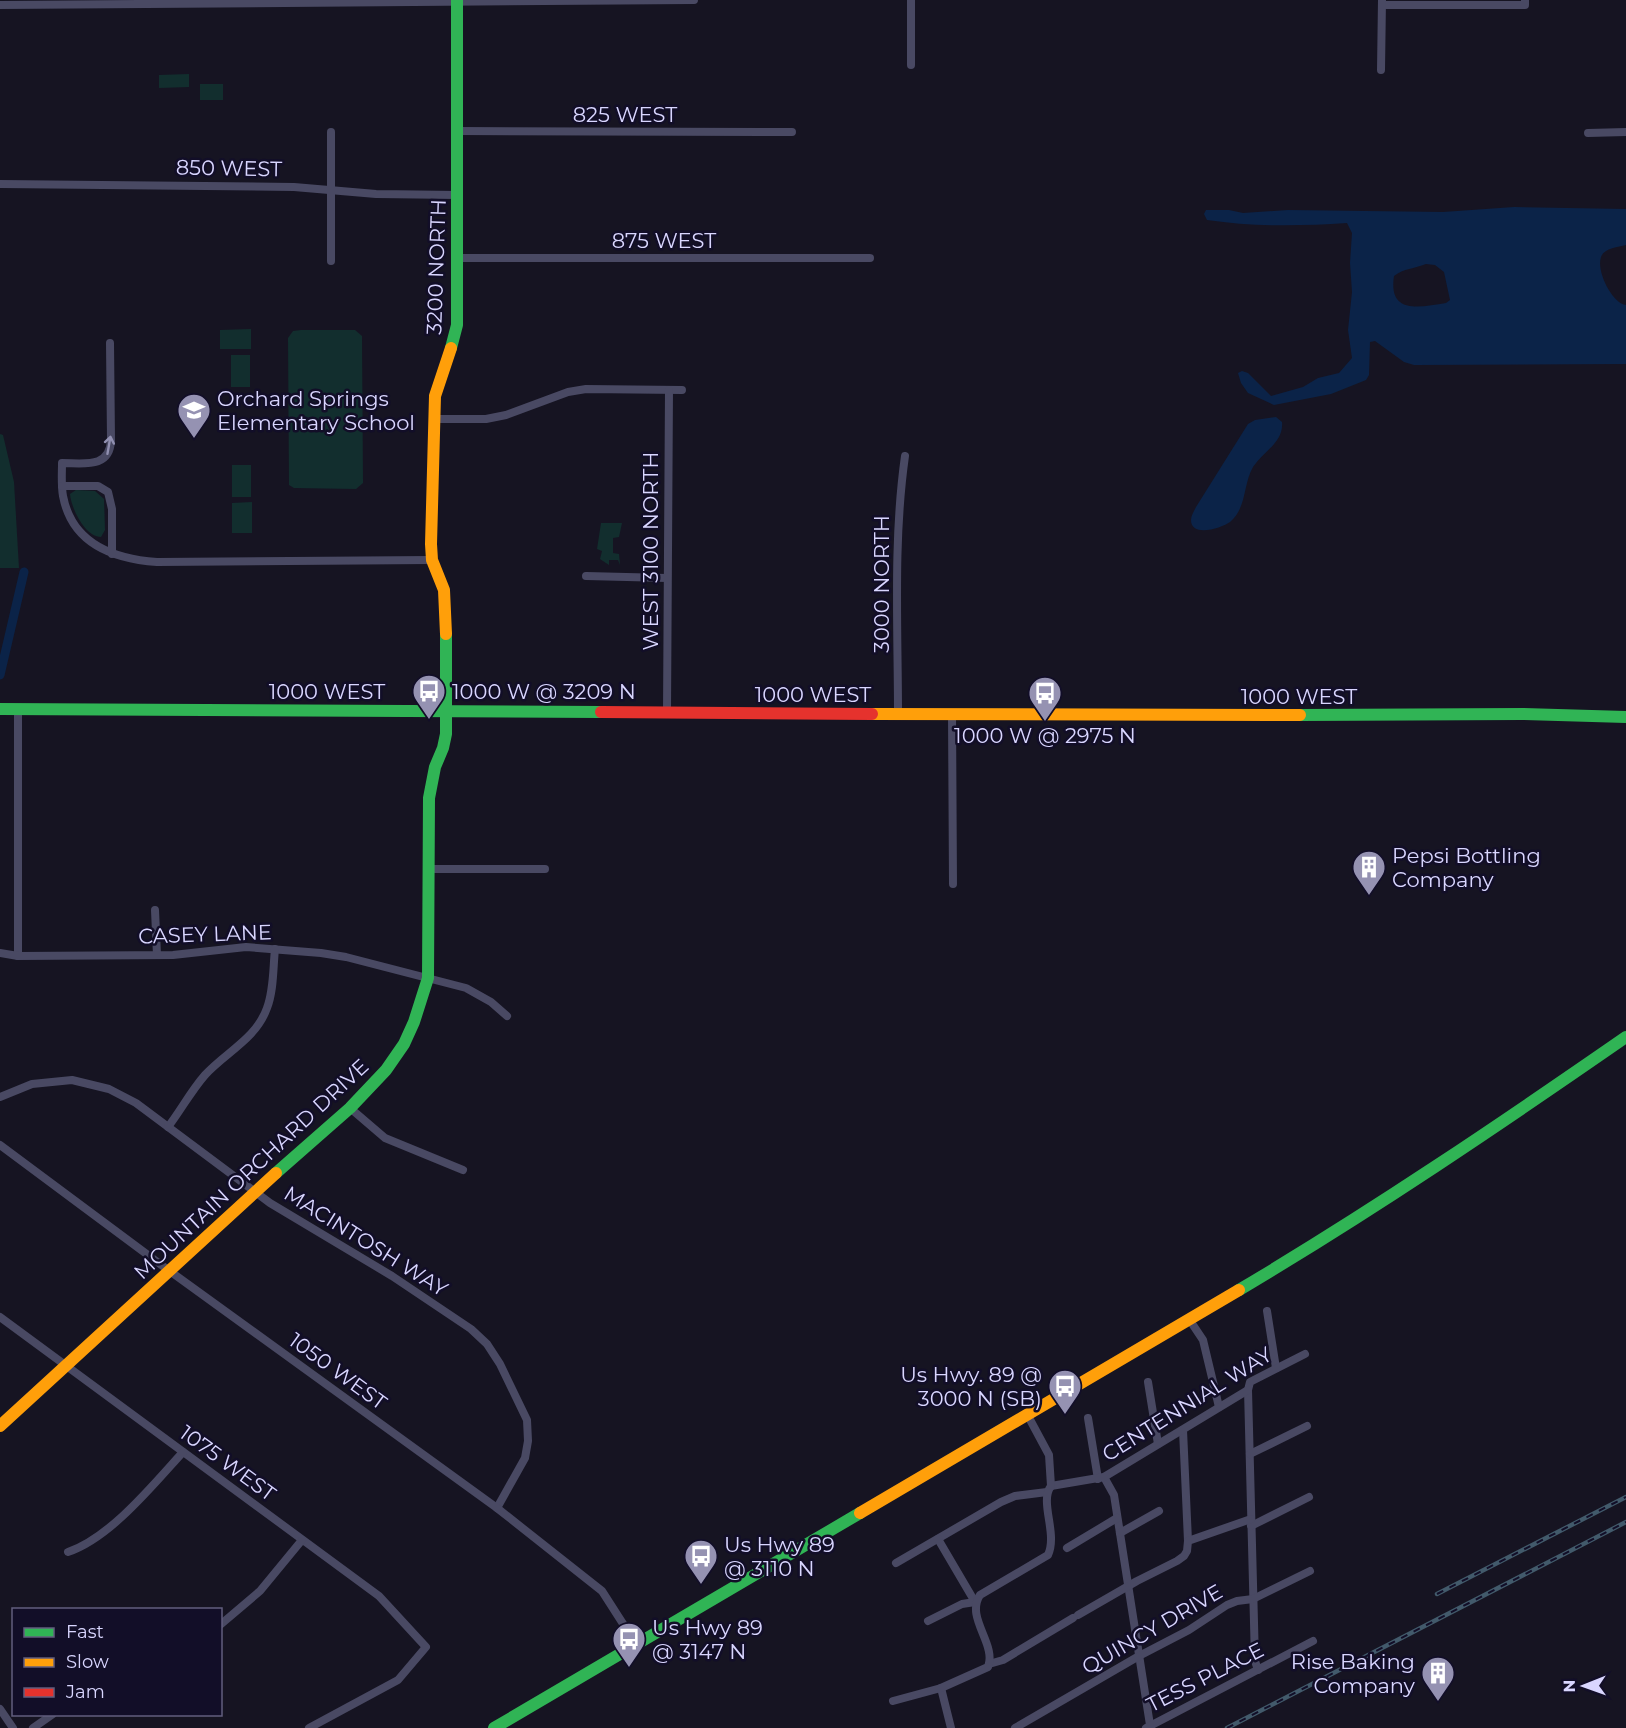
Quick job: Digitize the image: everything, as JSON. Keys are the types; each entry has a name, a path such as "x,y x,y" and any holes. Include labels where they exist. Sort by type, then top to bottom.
{"street":[{"path":"0,5 694,0"},
{"path":"911,0 911,65"},
{"name":"3200 NORTH","path":"447,710 446,604 444,590 432,560 431,529 435,396 439,377 447,361 457,326 457,1"},
{"path":"1382,69 1382,2 1525,3"},
{"name":"825 WEST","path":"458,131 792,132"},
{"path":"331,132 331,261"},
{"path":"1588,133 1626,132"},
{"name":"850 WEST","path":"0,184 294,187 331,191 458,195"},
{"name":"875 WEST","path":"458,258 870,258"},
{"path":"110,343 111,440 108,453 98,462 62,463 62,486 67,511 76,527 102,550 132,560 149,561 432,560"},
{"path":"434,419 486,419 506,415 568,392 586,389 681,390"},
{"name":"WEST 3100 NORTH","path":"668,712 669,390"},
{"name":"3000 NORTH","path":"898,714 898,531 905,456"},
{"path":"62,486 98,486 108,492 112,509 112,554"},
{"path":"586,576 668,578"},
{"path":"18,709 18,956"},
{"name":"1000 WEST","path":"0,710 1522,714 1626,717"},
{"name":"MOUNTAIN ORCHARD DRIVE","path":"0,1426 350,1108 386,1070 404,1044 414,1022 428,978 431,785 445,741 447,710"},
{"path":"952,714 953,884"},
{"path":"429,869 545,869"},
{"path":"155,910 157,956"},
{"name":"CASEY LANE","path":"0,953 18,956 157,956 246,947 274,948 346,957 466,988 491,1002 507,1016"},
{"path":"168,1127 204,1076 253,1033 260,1023 270,994 274,948"},
{"path":"494,1728 1388,1200 1626,1036"},
{"path":"1609,1048 1626,1043"},
{"name":"MACINTOSH WAY","path":"0,1097 32,1084 72,1080 109,1089 136,1103 255,1192 392,1276 471,1329 487,1344 501,1364 527,1420 528,1441 525,1458 497,1508"},
{"path":"350,1108 385,1138 463,1170"},
{"name":"1050 WEST","path":"0,1145 497,1508 603,1591 636,1644"},
{"path":"1267,1311 1276,1368"},
{"name":"1075 WEST","path":"0,1317 379,1596 426,1647 398,1680 309,1728"},
{"path":"1190,1319 1203,1340 1220,1407"},
{"name":"CENTENNIAL WAY","path":"896,1563 1015,1496 1101,1478 1248,1390 1250,1382 1305,1354"},
{"path":"1148,1382 1158,1444"},
{"path":"1248,1390 1255,1661 1258,1670"},
{"path":"928,1621 962,1604 975,1602 980,1595 1048,1555 1053,1545 1049,1455 1027,1414"},
{"path":"1088,1418 1101,1478 1114,1495 1148,1727"},
{"path":"1250,1454 1307,1426"},
{"path":"892,1701 940,1688 979,1672 1184,1556 1188,1541 1183,1430"},
{"path":"68,1552 85,1547 134,1505 183,1452"},
{"path":"1188,1541 1251,1522 1309,1497"},
{"path":"1120,1533 1160,1511"},
{"path":"1067,1548 1117,1518"},
{"path":"938,1539 975,1602 990,1664"},
{"path":"222,1623 260,1591 302,1540"},
{"name":"QUINCY DRIVE","path":"1015,1728 1139,1656 1189,1630 1227,1605 1253,1599 1310,1571"},
{"name":"TESS PLACE","path":"1148,1727 1313,1641"},
{"path":"940,1688 951,1728"},
{"path":"0,1708 13,1728"},
{"path":"33,1728 49,1716"}],"green space":[{"path":"189,74 189,87 159,88 159,75"},
{"path":"200,84 223,84 223,100 200,100"},
{"path":"251,329 251,349 220,349 220,330"},
{"path":"355,330 362,336 363,483 356,489 294,488 289,485 288,338 293,331"},
{"path":"231,355 250,355 250,387 231,387"},
{"path":"0,434 3,435 14,482 19,568 0,568"},
{"path":"232,465 251,465 251,497 232,497"},
{"path":"76,490 95,491 104,499 105,530 101,537 95,536 84,527 76,514 70,494"},
{"path":"252,502 252,533 232,533 232,503"},
{"path":"601,523 622,523 619,537 613,538 613,553 619,554 620,565 618,560 609,560 609,565 600,559 602,551 597,549"}],"water":[{"path":"1514,207 1626,209 1626,245 1605,252 1600,263 1606,286 1615,299 1626,305 1626,364 1414,365 1404,362 1375,341 1370,342 1369,375 1366,380 1331,394 1274,405 1248,393 1238,373 1242,371 1248,373 1271,396 1303,387 1318,378 1339,373 1352,358 1348,330 1352,292 1350,263 1352,233 1347,223 1277,225 1207,220 1204,214 1206,210 1229,210 1243,213 1288,210 1443,212","holes":["1426,264 1435,265 1444,272 1450,300 1446,303 1426,306 1408,306 1401,303 1393,289 1394,276"]},
{"path":"1276,417 1282,422 1280,435 1253,467 1242,503 1235,516 1221,527 1208,530 1196,529 1192,526 1191,520 1194,512 1248,424 1255,420"}],"waterway":[{"path":"0,675 24,572"}],"railway":[{"path":"1437,1594 1626,1497"},
{"path":"1227,1728 1626,1522"}],"traffic: fast":[{"path":"451,348 457,325 457,0"},
{"path":"276,1173 350,1108 386,1070 404,1044 414,1022 428,978 429,798 435,767 446,734 446,634"},
{"path":"0,709 601,712"},
{"path":"1300,715 1522,714 1626,717"},
{"path":"1239,1290 1338,1230 1435,1167 1626,1037"},
{"path":"494,1728 860,1513"}],"traffic: slow":[{"path":"446,634 444,590 432,560 431,544 435,396 451,348"},
{"path":"872,714 1300,715"},
{"path":"0,1426 276,1173"},
{"path":"860,1513 1239,1290"}],"traffic: jam":[{"path":"601,712 872,714"}],"place":[{"name":"Orchard Springs Elementary School","path":"194,439"},
{"name":"1000 W @ 3209 N","path":"429,720"},
{"name":"1000 W @ 2975 N","path":"1045,722"},
{"name":"Pepsi Bottling Company","path":"1369,896"},
{"name":"Us Hwy. 89 @ 3000 N (SB)","path":"1065,1415"},
{"name":"Us Hwy 89 @ 3110 N","path":"701,1585"},
{"name":"Us Hwy 89 @ 3147 N","path":"629,1668"},
{"name":"Rise Baking Company","path":"1438,1702"}]}
